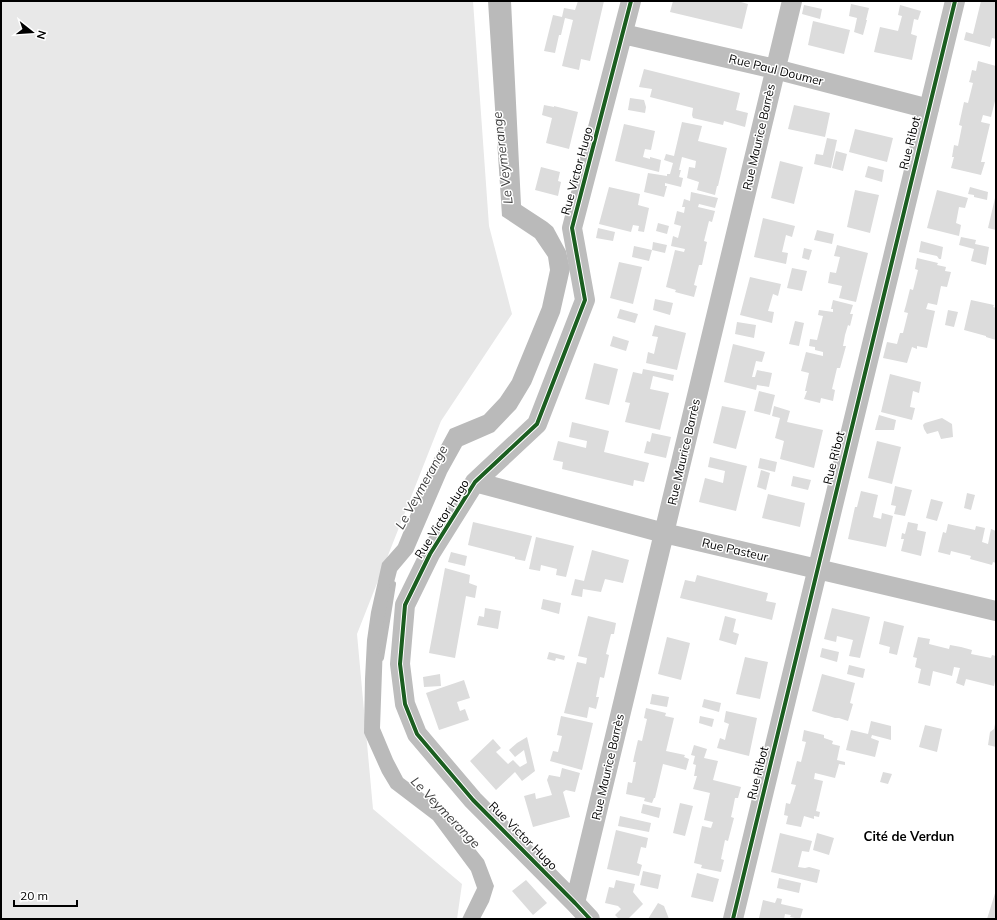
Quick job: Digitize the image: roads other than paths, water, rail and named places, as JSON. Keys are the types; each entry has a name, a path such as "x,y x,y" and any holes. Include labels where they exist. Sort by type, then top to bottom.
{"street":[{"name":"Rue Victor Hugo","path":"590,919 474,800 417,734 405,704 400,664 405,605 430,554 475,482 537,424 585,300 572,228 631,1"},
{"name":"Rue Maurice Barrès","path":"575,903 792,1"},
{"name":"Rue Ribot","path":"733,919 955,1"},
{"name":"Rue Paul Doumer","path":"623,34 775,70 929,109"},
{"name":"Rue Pasteur","path":"475,482 664,533 996,611"}],"water":[{"path":"488,1 511,1 521,205 553,227 566,251 570,269 560,313 531,384 516,409 494,432 462,446 447,473 413,552 397,571 390,598 383,643 380,728 403,778 444,809 484,860 494,886 489,902 480,919 462,919 477,888 471,871 433,820 391,788 382,773 364,733 365,679 367,640 371,612 382,563 398,545 431,464 450,429 484,415 500,398 512,380 542,307 550,270 548,257 535,238 502,216"}],"waterway":[{"name":"Le Veymerange","path":"381,658 393,584"}],"district":[{"name":"Cité de Verdun","path":"909,836"}]}
